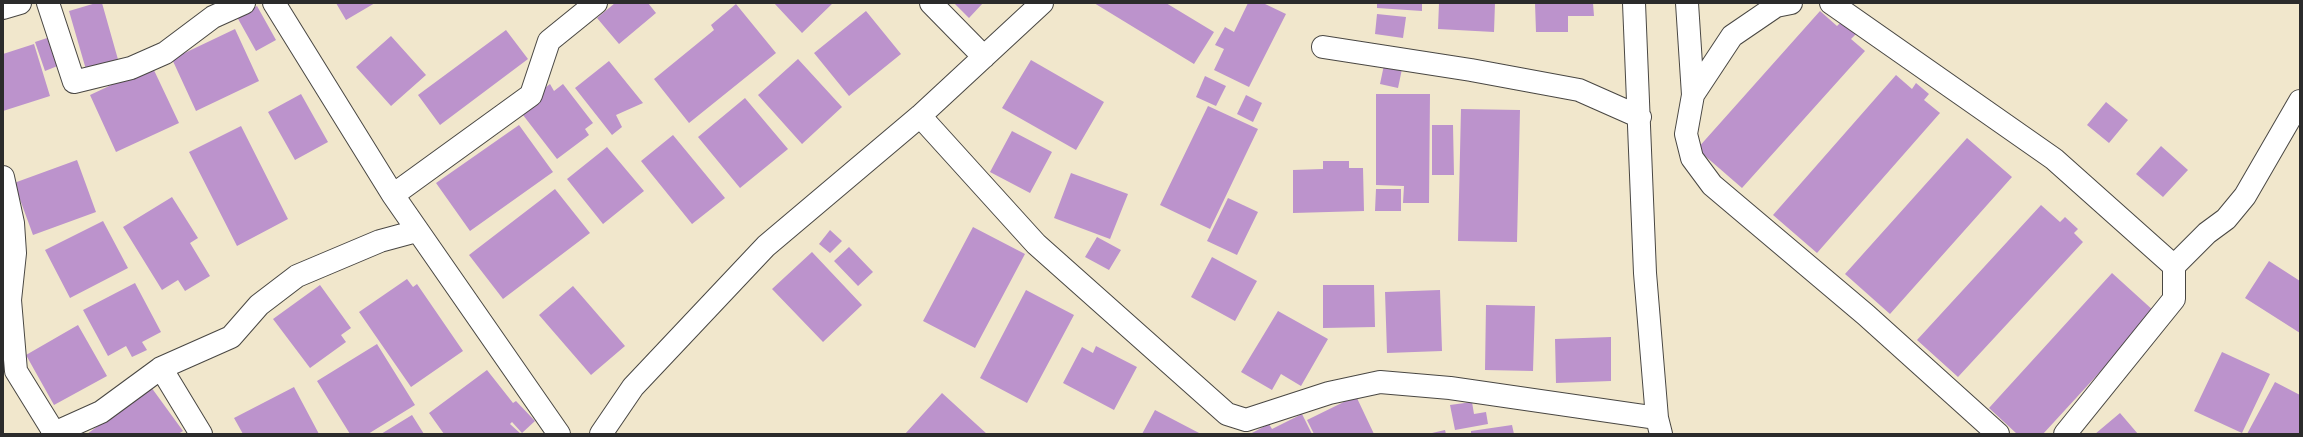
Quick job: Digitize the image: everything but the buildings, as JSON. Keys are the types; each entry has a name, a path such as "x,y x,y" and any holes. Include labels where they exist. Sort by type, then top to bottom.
{"street":[{"path":"3,8 20,3"},
{"path":"48,3 74,82 131,68 165,53 213,17 244,3"},
{"path":"274,3 393,195 560,434"},
{"path":"393,195 531,94 549,41 596,3"},
{"path":"931,3 984,57"},
{"path":"601,434 633,387 766,246 920,116 1042,3"},
{"path":"920,116 1036,244 1241,427 1329,393 1380,382 1450,388 1659,426 1645,273 1640,117 1634,3"},
{"path":"1687,3 1693,95 1686,134 1692,158 1712,185 1866,315 1998,434"},
{"path":"1693,95 1732,36 1776,6 1791,3"},
{"path":"1831,3 2054,159 2174,266"},
{"path":"1323,47 1471,70 1579,90 1640,117"},
{"path":"2065,434 2174,299 2174,266 2207,233 2226,219 2246,196 2300,101"},
{"path":"3,177 13,223 14,246 10,300 16,370 54,434 101,412 162,368 231,337 259,305 297,276 380,241 417,231"},
{"path":"162,368 201,434"}]}
